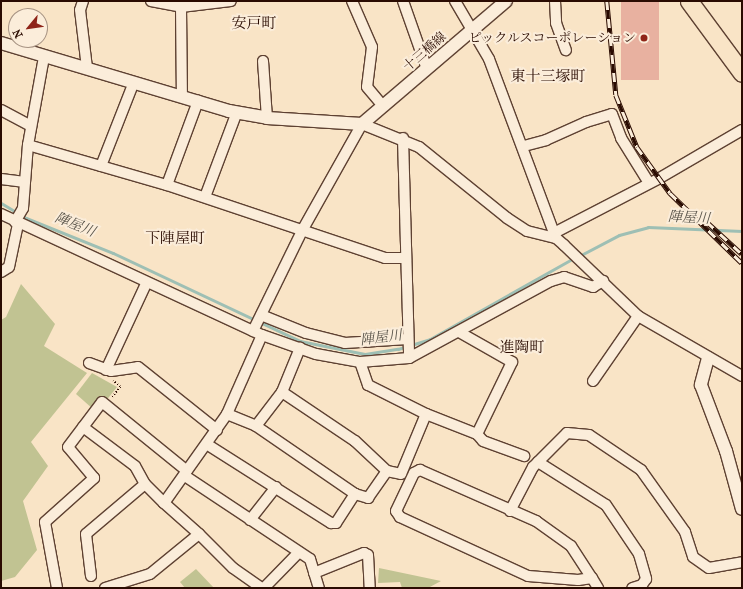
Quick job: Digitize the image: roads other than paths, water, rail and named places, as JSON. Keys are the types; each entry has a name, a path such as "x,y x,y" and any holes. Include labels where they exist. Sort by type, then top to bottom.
{"highway":[{"path":"689,1 742,73"}],"street":[{"path":"83,1 80,10 87,68"},
{"path":"151,1 181,7 231,1"},
{"path":"352,1 372,47 367,87 383,106"},
{"path":"403,1 427,69"},
{"path":"455,1 489,59 524,146 555,235 638,316 708,358 742,376"},
{"name":"十三橋線","path":"362,124 506,1"},
{"path":"555,1 556,23 566,50"},
{"path":"181,7 182,97"},
{"path":"1,43 44,57 87,68 237,112 267,118 362,124 403,138 419,147 527,231 555,235 742,130"},
{"path":"1,272 9,267 25,182 28,145 44,57"},
{"path":"262,61 267,118"},
{"path":"101,166 134,82"},
{"path":"167,185 198,101"},
{"path":"1,110 31,126"},
{"path":"205,197 237,112"},
{"path":"524,146 546,140 586,122 612,114 621,138 649,183"},
{"path":"164,502 208,445 227,414 258,325 303,229 362,124"},
{"path":"403,138 405,258 409,355"},
{"path":"28,145 205,197 385,258 405,258"},
{"path":"1,179 25,182"},
{"path":"1,215 18,219 146,284 258,325 300,348 360,362 409,355 459,332 551,281 564,278 593,287 603,281"},
{"path":"108,374 146,284"},
{"path":"593,381 638,316"},
{"path":"258,325 306,333 345,343 408,341"},
{"path":"459,332 512,362 477,434"},
{"path":"256,426 282,392 300,348"},
{"path":"708,358 701,385 726,451 742,510"},
{"path":"360,362 368,385 426,414 477,434 483,441 524,456"},
{"path":"89,363 108,374 138,367 217,430"},
{"path":"282,392 355,441 387,470 402,474 426,414"},
{"path":"57,588 45,522 94,478 68,447 102,402 186,474 250,520 310,559 319,588"},
{"path":"227,414 256,426 355,494 368,498 387,470"},
{"path":"83,427 135,466 145,484 233,568 263,588 299,552"},
{"path":"510,512 538,462 567,433 589,436 641,470 684,532 693,557 709,568 742,562"},
{"path":"208,445 331,523 336,523 355,494"},
{"path":"538,462 606,505 639,554 646,579 642,585 632,588"},
{"path":"592,578 578,580 528,576 400,517 396,511 414,473 420,470 510,512 536,521 572,546 592,578 598,588"},
{"path":"91,576 86,534 145,484"},
{"path":"250,520 276,487"},
{"path":"106,588 150,574 199,534"},
{"path":"314,573 364,553 368,555 370,588"}],"waterway":[{"name":"陣屋川","path":"1,203 26,218 113,253 300,341 365,354 398,349 430,339 574,258"},
{"name":"陣屋川","path":"579,256 619,235 648,227 742,231"}],"railway":[{"path":"607,1 616,95 637,147 670,193 742,263"},
{"path":"707,222 742,254"}],"place":[{"name":"ピックルスコーポレーション","path":"644,38"}],"district":[{"name":"安戸町","path":"254,24"},
{"name":"東十三塚町","path":"548,77"},
{"name":"下陣屋町","path":"175,239"},
{"name":"進陶町","path":"522,348"}]}
